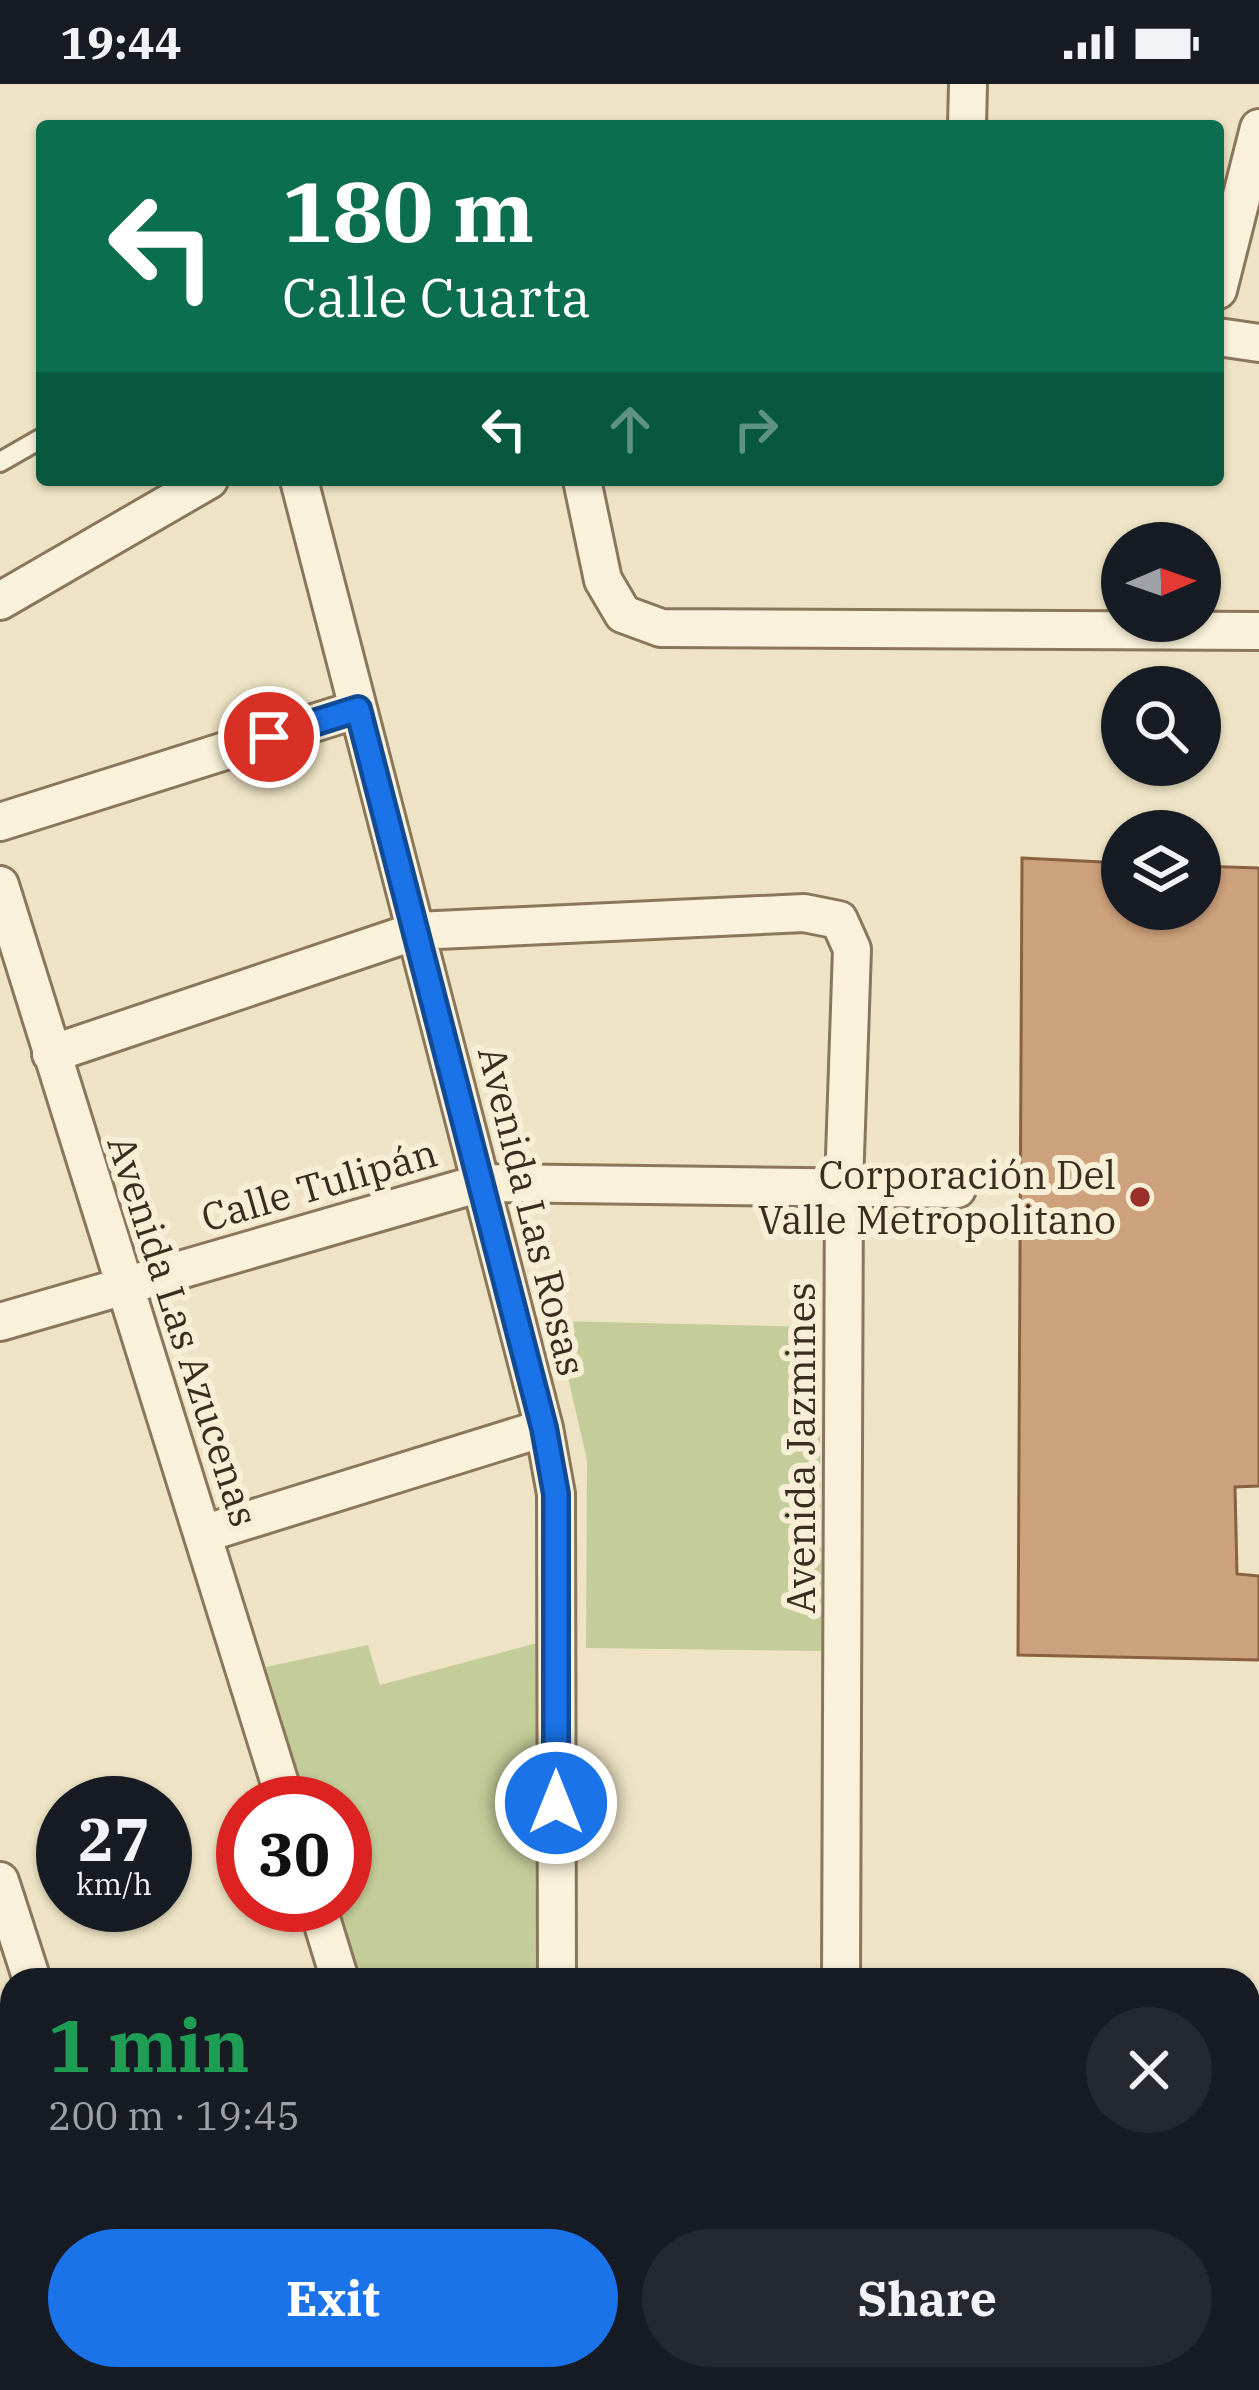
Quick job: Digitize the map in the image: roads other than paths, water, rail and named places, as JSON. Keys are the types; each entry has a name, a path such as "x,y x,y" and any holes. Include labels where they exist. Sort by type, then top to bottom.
{"street":[{"path":"967,120 968,84"},
{"path":"1224,266 1259,128"},
{"path":"1224,338 1259,343"},
{"path":"0,601 199,486"},
{"name":"Avenida Las Rosas","path":"301,486 544,1428 556,1494 557,1968"},
{"path":"583,486 603,580 623,614 661,628 1259,631"},
{"path":"0,822 358,709"},
{"name":"Avenida Las Azucenas","path":"0,885 278,1776"},
{"name":"Avenida Jazmines","path":"416,931 804,913 838,920 852,949 844,1185 842,1968"},
{"path":"51,1054 416,931"},
{"name":"Calle Tulipán","path":"0,1322 481,1183 957,1189"},
{"path":"203,1534 544,1428"},
{"path":"0,1881 28,1968"},
{"path":"325,1932 336,1968"}],"lane":[{"path":"0,461 36,441"}],"place":[{"name":"Corporación Del Valle Metropolitano","path":"1140,1197"}]}
